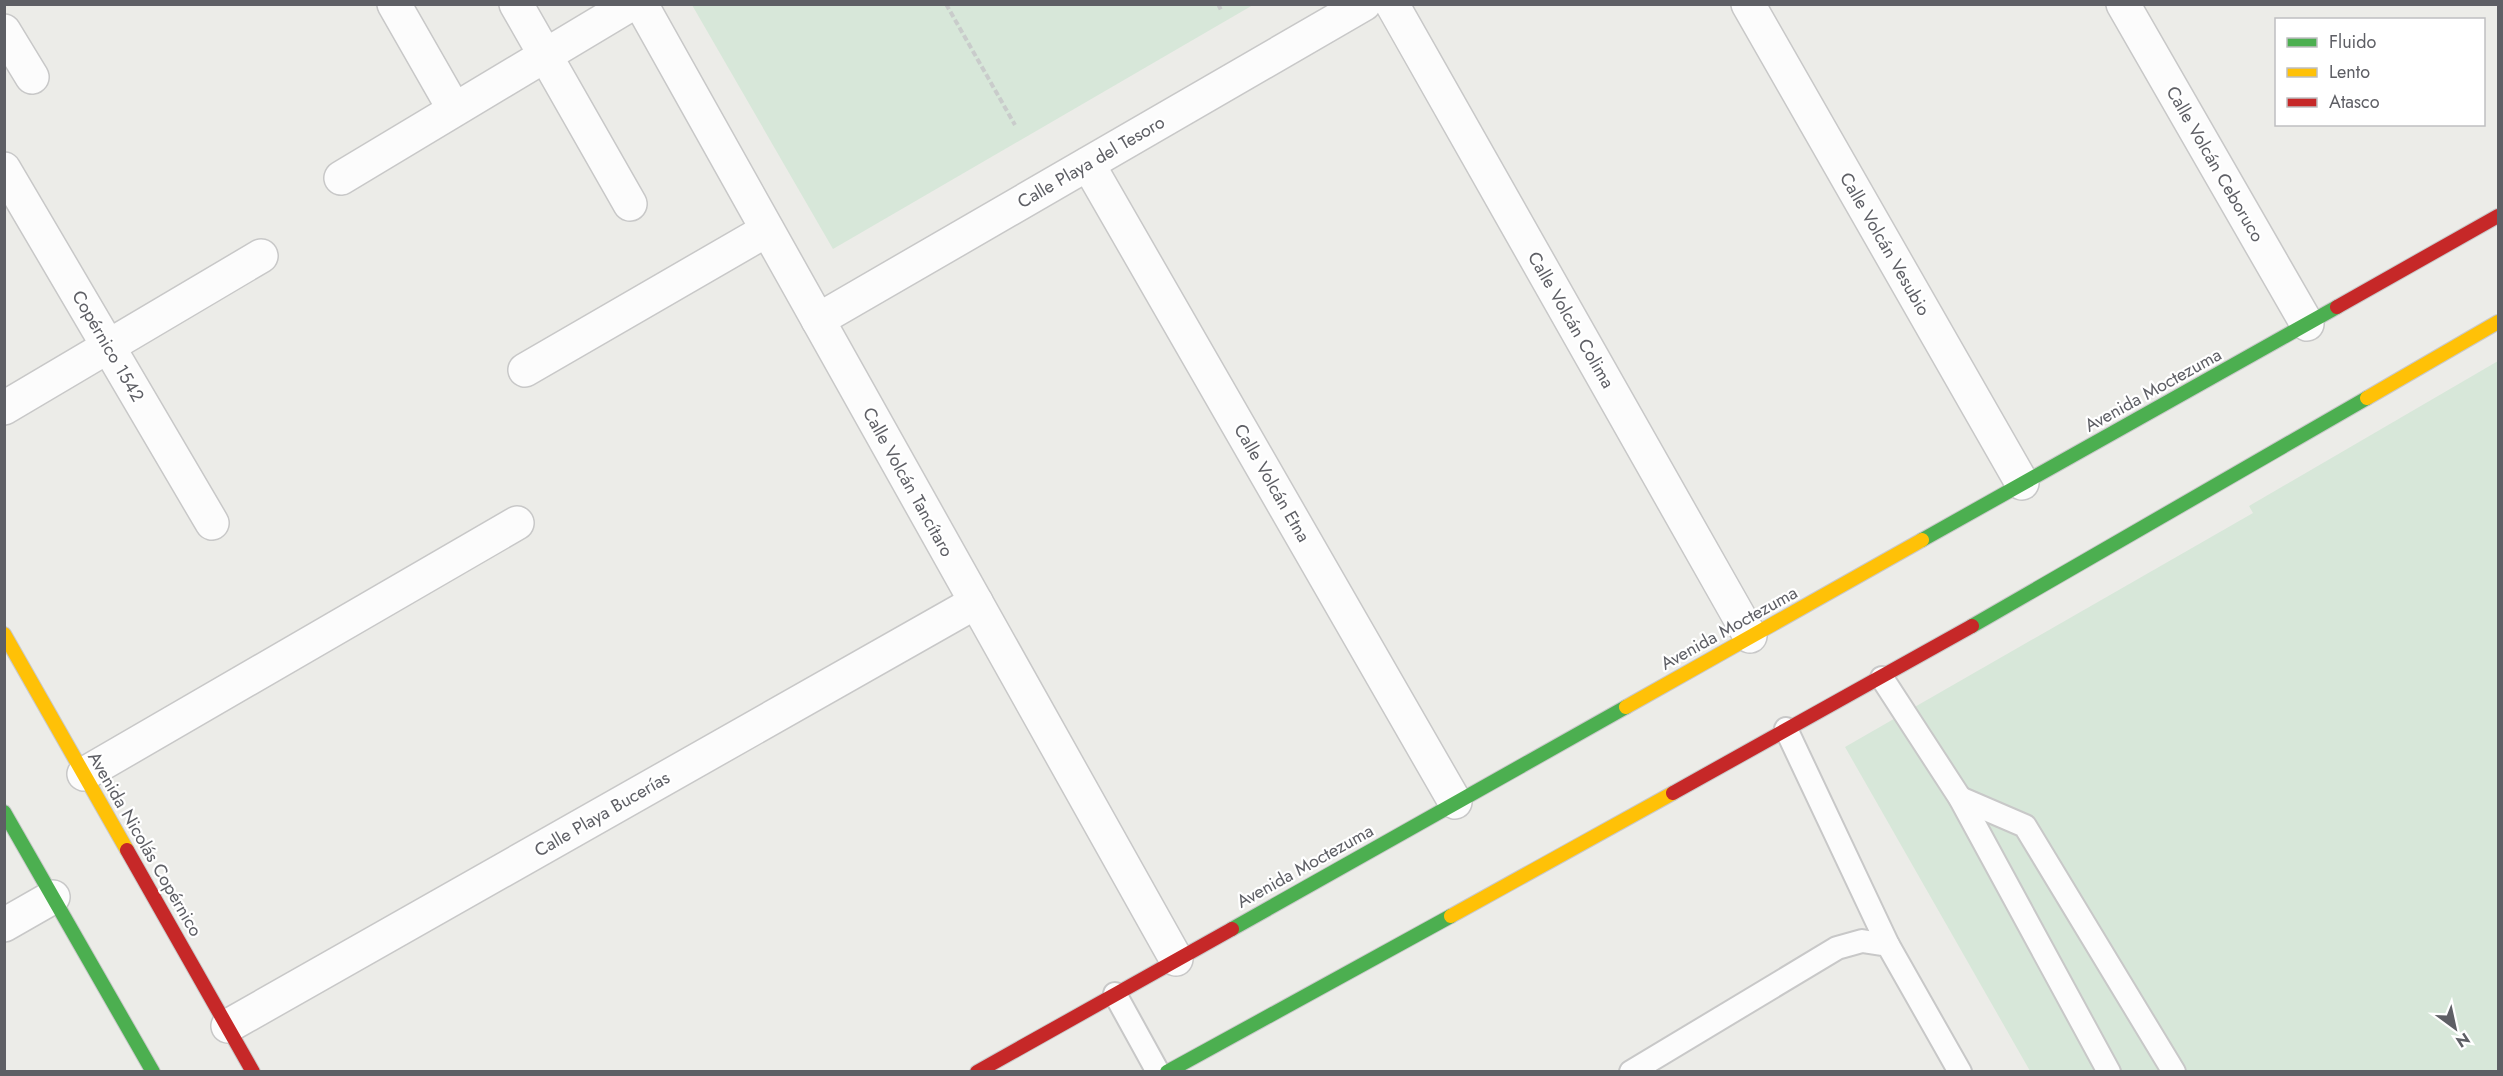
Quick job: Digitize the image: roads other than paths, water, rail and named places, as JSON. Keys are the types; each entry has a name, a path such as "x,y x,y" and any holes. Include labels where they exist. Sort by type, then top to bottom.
{"street":[{"path":"394,4 454,109"},
{"path":"516,4 630,204"},
{"path":"341,178 631,4"},
{"name":"Calle Volcán Tancítaro","path":"641,4 1176,959"},
{"name":"Calle Playa del Tesoro","path":"818,320 1364,4"},
{"name":"Calle Volcán Colima","path":"1392,4 1750,636"},
{"name":"Calle Volcán Vesubio","path":"1748,4 2022,483"},
{"name":"Calle Volcán Ceboruco","path":"2123,4 2307,324"},
{"path":"4,31 32,77"},
{"name":"Calle Volcán Etna","path":"1088,164 1455,802"},
{"name":"Copérnico 1542","path":"4,169 212,523"},
{"name":"Avenida Moctezuma","path":"977,1071 2499,216"},
{"path":"525,370 767,230"},
{"path":"4,408 261,256"},
{"path":"1167,1071 1204,1063 1786,729 1882,678 2499,322"},
{"path":"84,774 517,523"},
{"name":"Calle Playa Bucerías","path":"228,1026 976,602"},
{"name":"Avenida Nicolás Copérnico","path":"4,634 253,1071"},
{"path":"4,812 153,1071"},
{"path":"4,925 53,897"}],"lane":[{"path":"1882,678 1960,798 2109,1071"},
{"path":"1786,729 1888,945 1960,1071"},
{"path":"1960,798 2025,826 2174,1071"},
{"path":"1631,1071 1837,948 1862,941 1888,945"},
{"path":"1115,994 1158,1071"}]}
